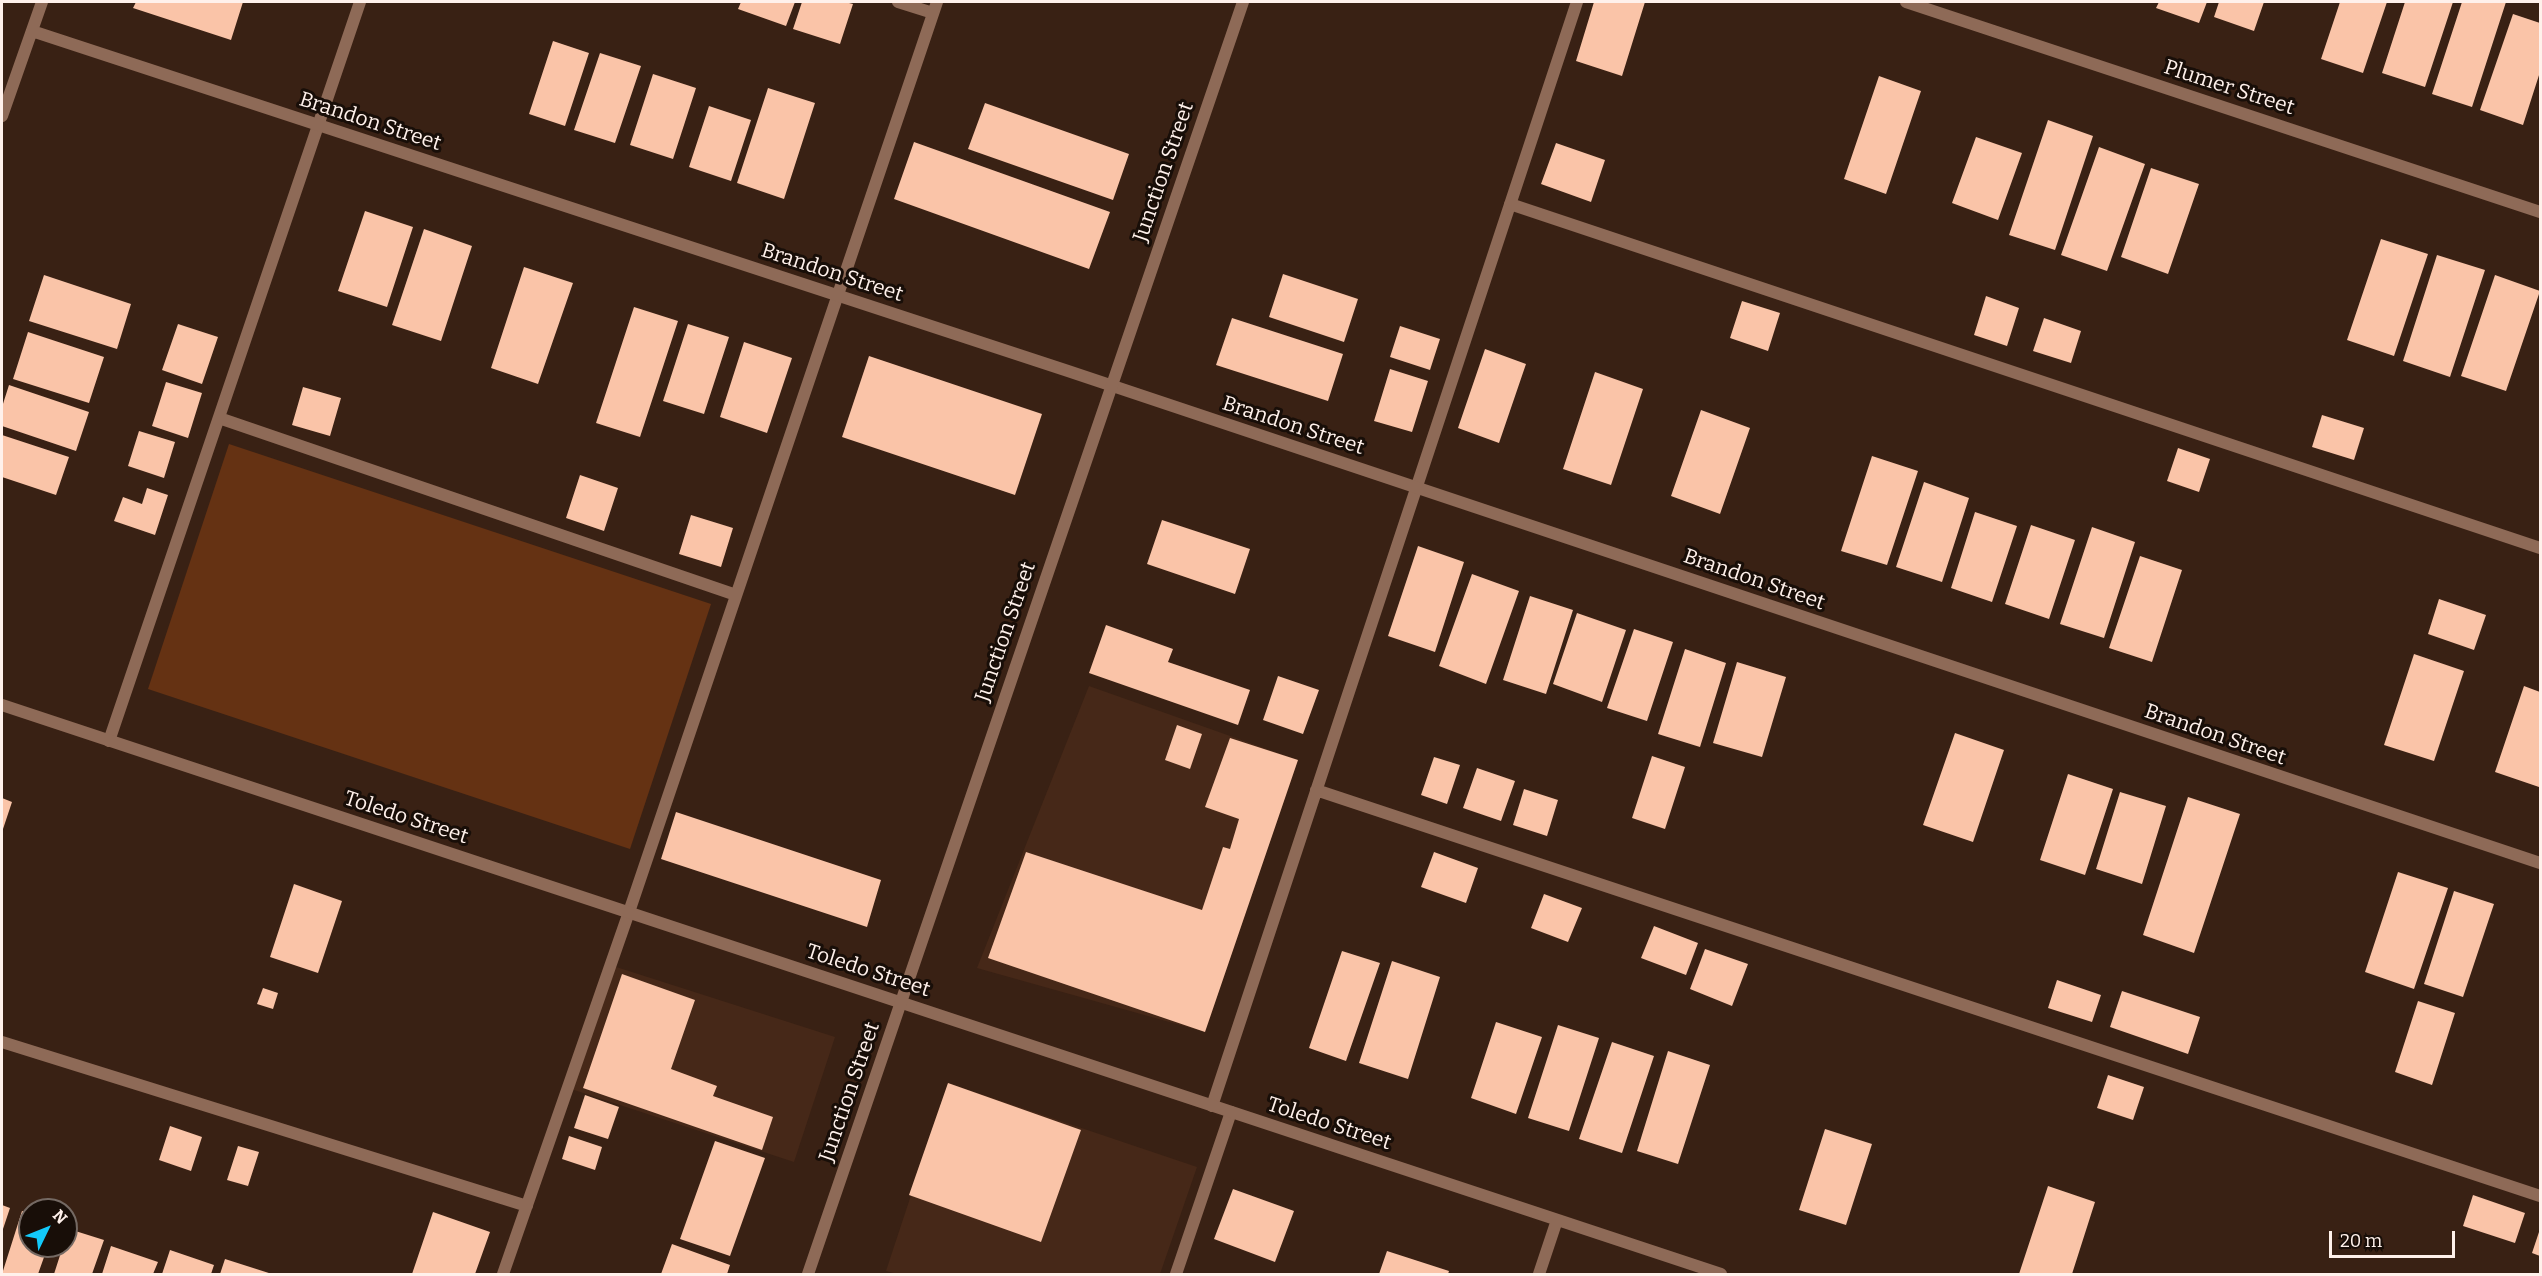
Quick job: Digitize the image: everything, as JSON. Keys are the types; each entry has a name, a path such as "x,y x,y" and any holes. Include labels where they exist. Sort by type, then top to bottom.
{"street":[{"path":"2,116 42,2"},
{"path":"109,741 360,2"},
{"path":"503,1275 629,912 935,7 898,2"},
{"name":"Junction Street","path":"808,1275 1243,2"},
{"path":"1212,1106 1414,487 1577,2"},
{"name":"Plumer Street","path":"1906,2 2541,212"},
{"name":"Brandon Street","path":"32,31 1111,386 2541,863"},
{"path":"1510,204 2541,548"},
{"path":"219,418 736,595"},
{"name":"Toledo Street","path":"2,705 1721,1275"},
{"path":"1316,790 2541,1196"},
{"path":"3,1047 527,1206"},
{"path":"1176,1275 1231,1112"},
{"path":"1539,1275 1557,1220"}],"shaded area":[{"path":"229,444 711,604 630,849 148,689"},
{"path":"1089,686 1298,760 1205,1032 977,968"},
{"path":"610,965 835,1037 794,1162 568,1088"},
{"path":"948,1083 1197,1167 1160,1274 897,1274 886,1271"}],"building":[{"path":"136,2 243,2 231,40 133,8"},
{"path":"741,2 795,2 786,26 738,9"},
{"path":"802,2 853,4 840,44 793,29"},
{"path":"1594,2 1645,2 1622,76 1576,61"},
{"path":"2159,2 2207,2 2199,23 2156,8"},
{"path":"2219,2 2264,2 2254,31 2214,17"},
{"path":"2340,2 2387,2 2363,73 2321,59"},
{"path":"2405,2 2453,2 2425,87 2382,73"},
{"path":"2462,2 2506,2 2472,107 2432,94"},
{"path":"2513,14 2540,23 2540,72 2523,125 2480,110"},
{"path":"553,41 589,53 565,126 529,114"},
{"path":"600,53 641,66 615,143 574,130"},
{"path":"653,74 696,88 673,159 630,145"},
{"path":"1879,76 1921,91 1886,194 1844,179"},
{"path":"768,88 815,103 784,199 737,183"},
{"path":"985,103 1129,154 1113,200 968,149"},
{"path":"709,106 751,120 731,181 689,167"},
{"path":"2048,120 2093,136 2055,250 2009,235"},
{"path":"1976,137 2022,153 1998,220 1952,203"},
{"path":"914,142 1110,212 1089,269 894,199"},
{"path":"1556,143 1605,160 1591,202 1541,184"},
{"path":"2099,147 2145,164 2107,271 2061,255"},
{"path":"2151,168 2199,184 2168,274 2121,257"},
{"path":"365,211 413,227 387,307 338,291"},
{"path":"424,229 472,246 441,341 392,325"},
{"path":"2381,239 2428,254 2394,356 2347,340"},
{"path":"2437,255 2485,270 2450,377 2403,361"},
{"path":"524,267 573,283 538,384 491,368"},
{"path":"1283,274 1358,299 1344,342 1269,317"},
{"path":"44,275 131,304 117,349 29,321"},
{"path":"2495,275 2540,291 2506,391 2461,376"},
{"path":"1986,296 2019,308 2007,346 1974,335"},
{"path":"1742,301 1780,313 1768,351 1730,338"},
{"path":"634,307 678,321 640,437 596,423"},
{"path":"1232,318 1343,354 1328,401 1216,365"},
{"path":"2044,318 2081,331 2071,363 2033,351"},
{"path":"178,324 218,337 202,384 162,370"},
{"path":"688,324 729,337 704,414 663,401"},
{"path":"1400,326 1440,339 1430,370 1390,357"},
{"path":"28,332 104,357 89,403 13,379"},
{"path":"744,342 792,358 767,433 720,417"},
{"path":"1485,349 1526,364 1499,443 1458,428"},
{"path":"869,356 1042,414 1015,495 842,437"},
{"path":"1390,369 1428,381 1412,432 1374,421"},
{"path":"1595,372 1643,389 1611,485 1563,469"},
{"path":"166,382 202,393 188,438 152,426"},
{"path":"9,385 89,412 76,451 2,426 2,407"},
{"path":"303,387 341,398 330,436 292,425"},
{"path":"1701,410 1750,428 1720,514 1671,496"},
{"path":"2322,415 2364,428 2354,460 2312,447"},
{"path":"139,431 175,442 164,478 128,466"},
{"path":"2,435 69,457 56,495 2,477"},
{"path":"2178,448 2210,459 2199,492 2167,481"},
{"path":"1872,456 1918,471 1887,565 1841,551"},
{"path":"580,475 618,488 604,531 566,518"},
{"path":"1924,482 1969,498 1942,582 1896,567"},
{"path":"147,488 168,495 155,535 114,521 123,497 142,504"},
{"path":"1975,512 2017,526 1992,602 1951,588"},
{"path":"691,515 733,528 721,567 679,554"},
{"path":"1162,520 1250,549 1235,594 1147,564"},
{"path":"2031,525 2075,540 2049,619 2005,604"},
{"path":"2092,527 2135,542 2104,638 2060,624"},
{"path":"1418,546 1464,562 1435,652 1388,636"},
{"path":"2140,556 2182,570 2152,662 2109,648"},
{"path":"1472,574 1519,591 1486,684 1439,666"},
{"path":"1530,596 1573,610 1546,694 1503,680"},
{"path":"2439,599 2486,615 2474,650 2428,634"},
{"path":"1577,613 1626,630 1602,702 1553,684"},
{"path":"1106,625 1173,649 1168,662 1250,690 1238,725 1089,673"},
{"path":"1634,629 1673,642 1647,721 1607,708"},
{"path":"1685,649 1726,663 1700,747 1658,734"},
{"path":"2414,654 2464,671 2434,761 2384,745"},
{"path":"1737,662 1786,677 1762,757 1713,743"},
{"path":"1278,676 1319,690 1303,734 1263,720"},
{"path":"2524,686 2540,692 2539,787 2495,772"},
{"path":"1177,725 1202,734 1190,769 1165,760"},
{"path":"1955,733 2004,750 1973,842 1923,825"},
{"path":"1230,738 1298,760 1205,1032 988,958 1026,852 1202,910 1223,847 1230,849 1239,819 1205,807"},
{"path":"1652,756 1685,767 1665,829 1632,818"},
{"path":"1434,757 1460,765 1447,804 1421,795"},
{"path":"1477,768 1515,781 1501,821 1463,808"},
{"path":"2068,774 2113,789 2085,875 2040,860"},
{"path":"1524,789 1558,800 1547,836 1513,825"},
{"path":"2120,792 2166,806 2142,884 2096,869"},
{"path":"2188,797 2240,814 2194,953 2143,935"},
{"path":"2,798 12,802 2,832"},
{"path":"676,812 881,880 867,927 661,859"},
{"path":"1434,852 1478,868 1466,903 1421,887"},
{"path":"2398,872 2448,888 2414,989 2365,972"},
{"path":"294,884 342,901 318,973 270,957"},
{"path":"2454,891 2494,904 2463,997 2424,984"},
{"path":"1544,894 1582,908 1568,942 1531,928"},
{"path":"1654,926 1698,943 1686,975 1641,958"},
{"path":"1705,949 1748,964 1732,1006 1690,989"},
{"path":"1342,951 1380,963 1346,1061 1309,1048"},
{"path":"1392,961 1440,977 1408,1079 1359,1063"},
{"path":"622,974 695,1000 671,1069 717,1086 713,1096 773,1117 762,1150 583,1088"},
{"path":"2057,980 2101,995 2092,1022 2048,1008"},
{"path":"263,988 278,993 273,1009 257,1004"},
{"path":"2122,991 2200,1017 2188,1054 2110,1027"},
{"path":"2418,1001 2455,1013 2432,1085 2395,1072"},
{"path":"1496,1022 1542,1037 1516,1114 1471,1098"},
{"path":"1558,1025 1599,1038 1569,1131 1528,1118"},
{"path":"1612,1042 1654,1056 1622,1153 1579,1139"},
{"path":"1668,1051 1710,1065 1678,1164 1637,1151"},
{"path":"2108,1075 2144,1087 2133,1120 2097,1108"},
{"path":"948,1083 1081,1130 1041,1242 909,1195"},
{"path":"585,1095 619,1107 608,1139 574,1128"},
{"path":"170,1126 202,1137 191,1171 159,1160"},
{"path":"1825,1129 1872,1144 1846,1225 1799,1210"},
{"path":"569,1136 602,1147 595,1170 562,1159"},
{"path":"715,1141 765,1158 730,1256 680,1239"},
{"path":"238,1146 259,1152 248,1186 227,1180"},
{"path":"2048,1186 2095,1202 2072,1274 2019,1274"},
{"path":"1233,1189 1294,1211 1275,1262 1214,1239"},
{"path":"2473,1195 2525,1213 2515,1243 2463,1226"},
{"path":"2,1205 10,1208 2,1232"},
{"path":"433,1212 490,1232 475,1274 412,1274"},
{"path":"18,1224 18,1258 44,1258 38,1274 2,1274"},
{"path":"2540,1229 2540,1256 2532,1253"},
{"path":"78,1232 104,1240 92,1274 54,1274 59,1258 78,1258"},
{"path":"672,1244 730,1265 727,1274 661,1274"},
{"path":"111,1246 158,1262 153,1274 102,1274"},
{"path":"170,1250 214,1265 211,1274 162,1274"},
{"path":"1387,1251 1449,1271 1448,1274 1379,1274"},
{"path":"225,1259 272,1274 220,1274"}]}
